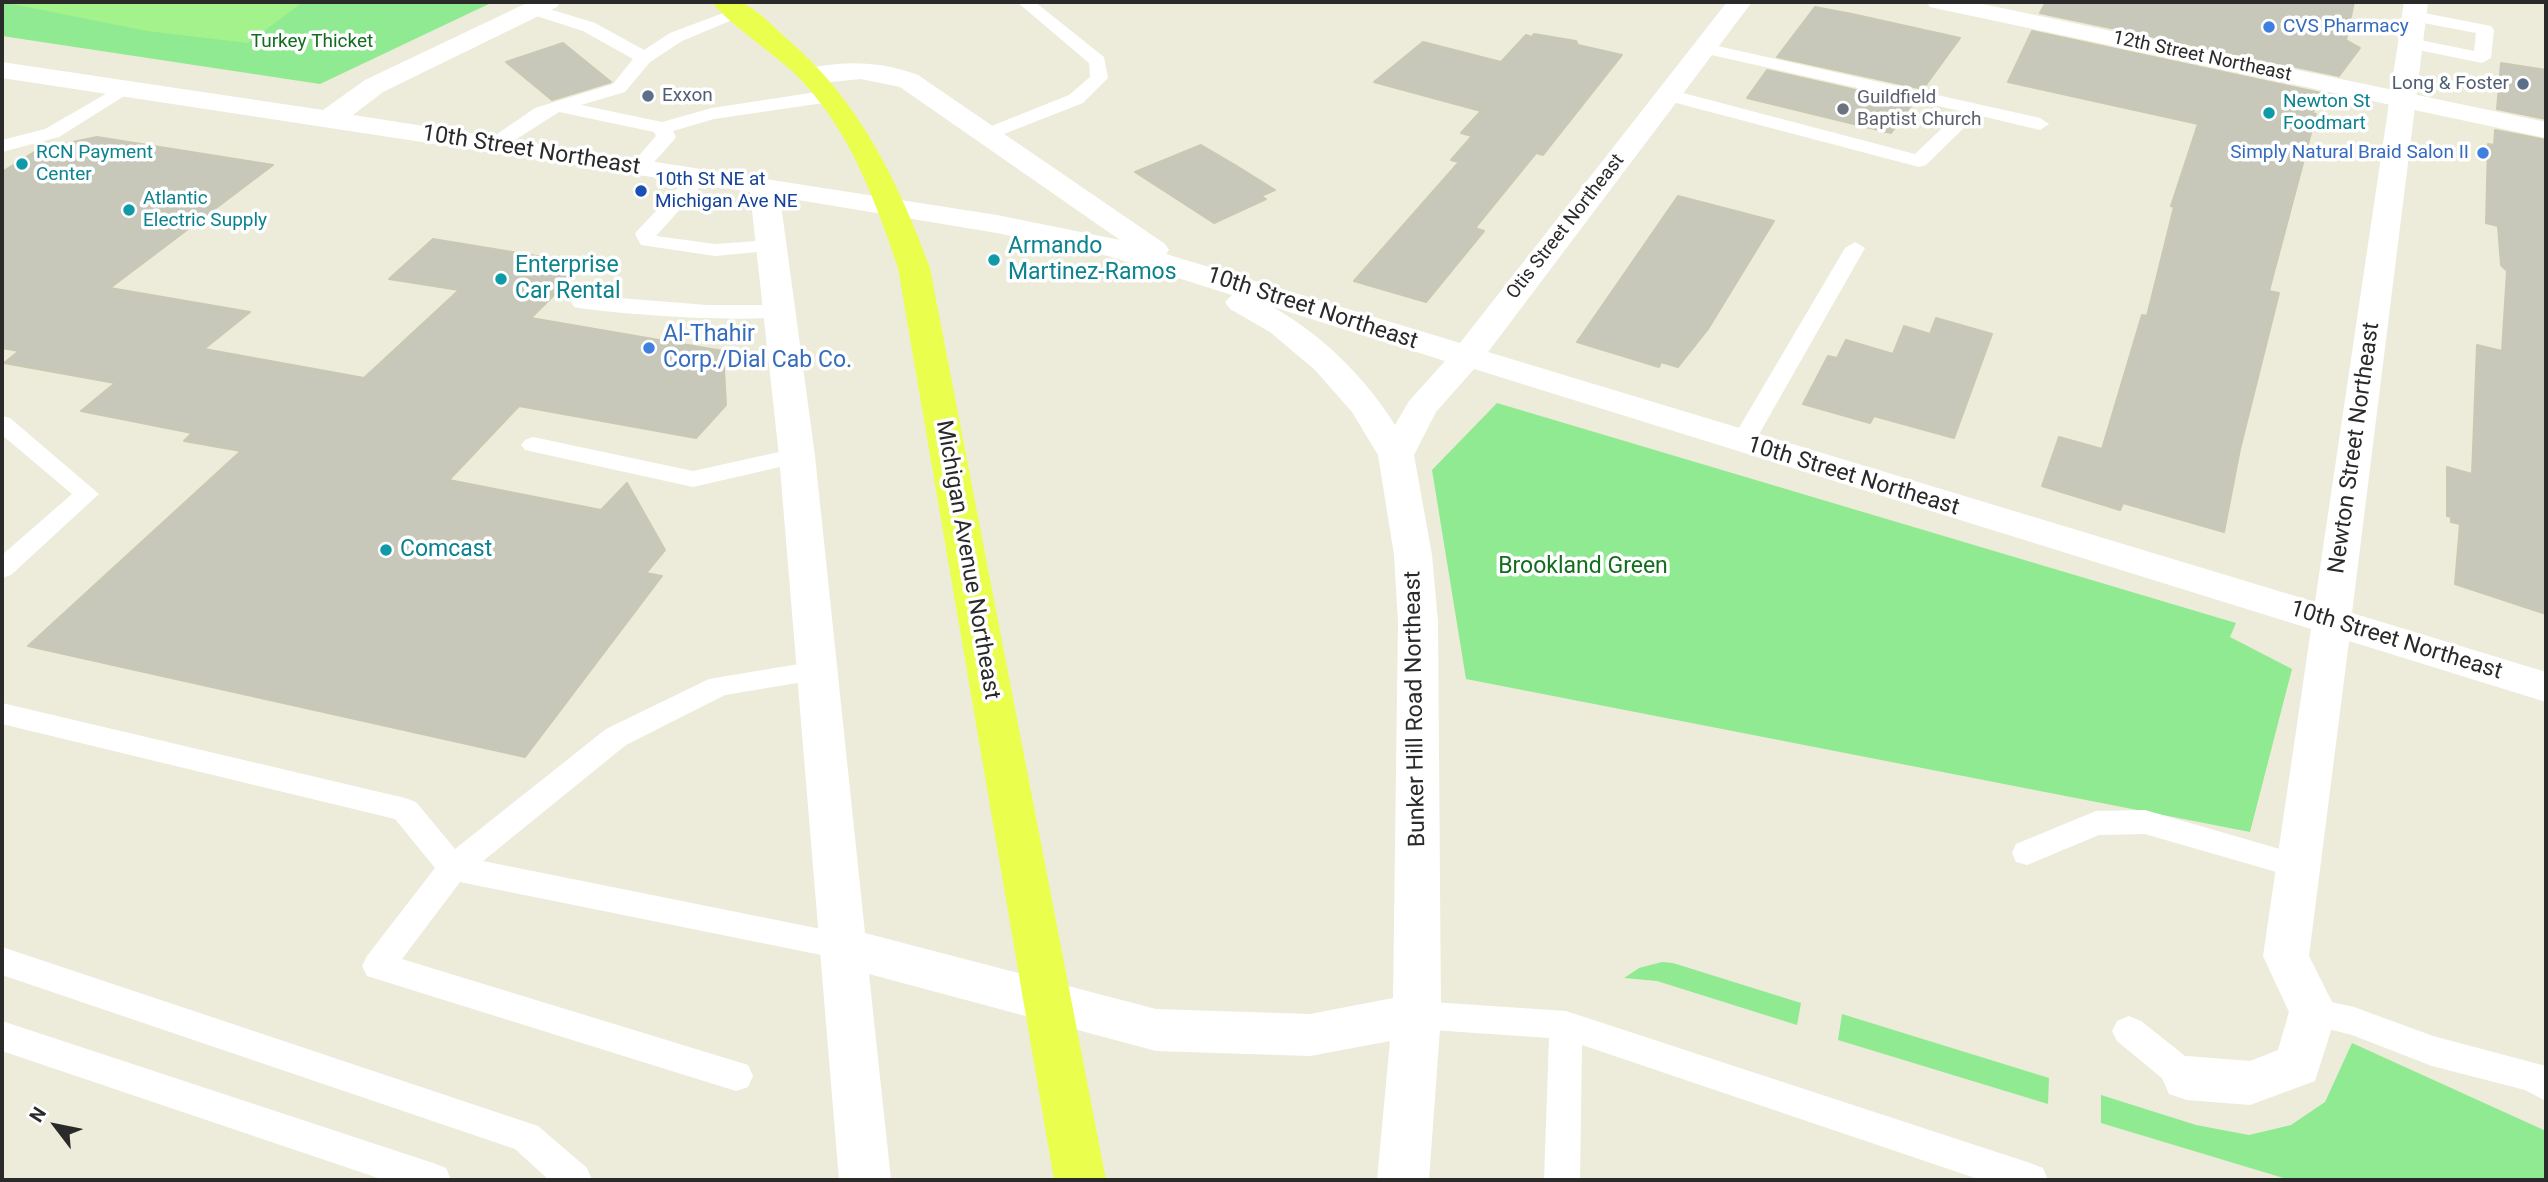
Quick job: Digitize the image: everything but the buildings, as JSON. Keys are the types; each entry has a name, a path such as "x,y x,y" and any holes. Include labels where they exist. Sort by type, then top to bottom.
{"main road":[{"name":"Michigan Avenue Northeast","path":"732,7 768,34 821,86 857,137 914,268 1080,1180"}],"street":[{"name":"Otis Street Northeast","path":"1396,455 1406,430 1421,408 1466,358 1740,2"},
{"name":"12th Street Northeast","path":"1939,2 2546,130"},
{"path":"328,120 374,86 541,5"},
{"name":"Newton Street Northeast","path":"2313,1012 2286,956 2415,9"},
{"name":"10th Street Northeast","path":"2,70 764,186 1049,234 1176,265 1466,358 2546,687"},
{"name":"Bunker Hill Road Northeast","path":"821,86 863,70 888,72 909,81 1176,265 1281,325 1305,344 1358,396 1396,455 1413,555 1418,614 1418,1015 1403,1180"},
{"path":"764,186 797,456 865,1180"},
{"path":"841,946 948,977 1156,1030 1310,1035 1418,1015"},
{"path":"2187,1078 2250,1083 2298,1065 2313,1012"}],"lane":[{"path":"986,135 1076,99 1099,78 1098,61 1025,2"},
{"path":"541,5 589,27 644,58"},
{"path":"494,145 542,112 619,88 644,58 676,37 732,7"},
{"path":"2410,43 2482,58 2485,30 2415,9"},
{"path":"1704,48 2039,124"},
{"path":"558,106 662,128 821,86"},
{"path":"2,146 52,133 123,89"},
{"path":"1668,95 1919,161 1973,109"},
{"path":"639,167 666,137 662,128"},
{"path":"700,176 645,234 648,241 715,250 772,246"},
{"path":"1742,443 1855,248"},
{"path":"582,302 707,313 781,312"},
{"path":"2,423 87,494 2,569"},
{"path":"533,445 693,478 797,456"},
{"path":"736,1076 378,966 453,868 616,737 719,686 817,671"},
{"path":"2,715 405,810 453,868 841,946"},
{"path":"2027,853 2096,823 2145,822 2297,866"},
{"path":"2,961 526,1137 574,1180"},
{"path":"2313,1012 2354,1021 2432,1051 2542,1079"},
{"path":"1418,1015 1566,1025 2030,1180"},
{"path":"1562,1180 1566,1025"},
{"path":"2129,1031 2187,1078"},
{"path":"2,1036 433,1180"}],"green space":[{"name":"Turkey Thicket","path":"2,2 493,2 320,84 2,36"},
{"path":"2,2 303,2 248,43 147,31"},
{"name":"Brookland Green","path":"1497,403 2236,623 2230,637 2292,669 2250,832 1466,679 1432,470"},
{"path":"1662,962 1673,963 1801,1003 1797,1025 1657,981 1624,978 1639,968"},
{"path":"1842,1014 2049,1078 2048,1104 1838,1040"},
{"path":"2352,1043 2546,1131 2546,1180 2290,1180 2101,1123 2101,1095 2196,1125 2249,1135 2291,1125 2325,1102"}],"place":[{"name":"CVS Pharmacy","path":"2269,27"},
{"name":"Long & Foster","path":"2523,84"},
{"name":"Exxon","path":"648,96"},
{"name":"Guildfield Baptist Church","path":"1843,109"},
{"name":"Newton St Foodmart","path":"2269,113"},
{"name":"Simply Natural Braid Salon II","path":"2483,153"},
{"name":"RCN Payment Center","path":"22,164"},
{"name":"10th St NE at Michigan Ave NE","path":"641,191"},
{"name":"Atlantic Electric Supply","path":"129,210"},
{"name":"Armando Martinez-Ramos","path":"994,260"},
{"name":"Enterprise Car Rental","path":"501,279"},
{"name":"Al-Thahir Corp./Dial Cab Co.","path":"649,348"},
{"name":"Comcast","path":"386,550"}]}
